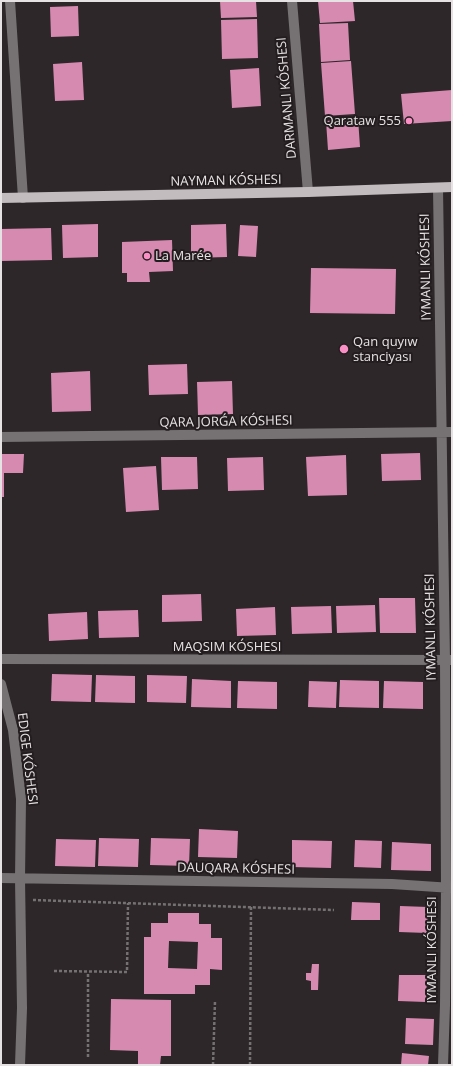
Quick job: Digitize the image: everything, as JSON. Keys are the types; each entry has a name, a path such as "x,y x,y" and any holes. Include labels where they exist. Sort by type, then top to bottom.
{"main road":[{"name":"NAYMAN KÓSHESI","path":"1,198 308,192 452,187"}],"street":[{"path":"10,1 23,198"},
{"path":"292,1 308,192"},
{"path":"438,188 447,432 449,1005 443,1065"},
{"name":"QARA JORǴA KÓSHESI","path":"1,438 447,432"},
{"path":"1,659 448,660"},
{"name":"EDIGE KÓSHESI","path":"2,689 12,730 21,799 20,879 22,1008 20,1065"},
{"path":"1,878 20,879"},
{"name":"DAUQARA KÓSHESI","path":"20,879 392,884 449,887"}],"path":[{"path":"31,900 334,910"},
{"path":"54,971 127,972 128,903"},
{"path":"250,1065 251,907"},
{"path":"88,972 88,1057"},
{"path":"213,1065 215,1001"}],"building":[{"path":"220,1 256,1 257,17 221,18"},
{"path":"318,1 353,1 355,21 320,23"},
{"path":"78,6 79,36 51,37 50,7"},
{"path":"257,19 258,58 222,59 221,20"},
{"path":"348,23 350,60 321,62 319,24"},
{"path":"351,61 355,114 325,116 321,63"},
{"path":"82,62 84,100 55,101 53,64"},
{"path":"259,68 261,106 232,108 230,70"},
{"path":"452,90 452,121 404,124 401,94"},
{"path":"358,118 360,147 328,150 326,121"},
{"path":"98,224 98,257 63,258 62,225"},
{"path":"226,224 227,257 191,258 191,225"},
{"path":"240,225 258,226 256,257 238,256"},
{"path":"51,228 52,260 1,261 1,229"},
{"name":"La Marée","path":"172,240 173,271 149,272 150,282 127,282 127,273 122,273 122,242"},
{"path":"311,268 396,269 395,314 310,313"},
{"path":"187,364 188,394 149,395 148,365"},
{"path":"90,371 91,411 52,412 51,373"},
{"path":"232,381 233,414 198,415 197,382"},
{"path":"420,453 421,480 382,481 381,454"},
{"path":"1,454 24,454 23,473 4,473 4,497 1,497"},
{"path":"346,455 347,495 308,496 306,457"},
{"path":"161,457 197,457 198,489 162,490"},
{"path":"263,457 264,490 228,491 227,458"},
{"path":"156,466 159,510 126,512 123,468"},
{"path":"201,594 202,621 162,622 162,595"},
{"path":"379,598 415,598 416,633 380,633"},
{"path":"375,605 376,632 337,633 336,606"},
{"path":"331,606 332,633 292,634 291,607"},
{"path":"275,607 276,635 237,636 236,609"},
{"path":"138,610 139,637 99,638 98,611"},
{"path":"87,612 88,639 49,641 48,614"},
{"path":"52,674 92,675 91,702 51,701"},
{"path":"96,675 135,676 135,703 95,702"},
{"path":"147,675 187,676 186,703 147,702"},
{"path":"192,679 231,681 231,708 191,707"},
{"path":"340,680 379,681 379,708 339,707"},
{"path":"238,681 277,682 277,709 237,708"},
{"path":"309,681 337,682 336,708 308,707"},
{"path":"384,681 423,682 423,709 383,708"},
{"path":"199,829 238,831 237,858 198,857"},
{"path":"99,838 139,839 138,867 98,866"},
{"path":"151,838 190,839 189,866 150,865"},
{"path":"56,839 96,840 95,867 55,866"},
{"path":"292,840 332,841 331,868 292,867"},
{"path":"355,840 382,841 381,868 354,867"},
{"path":"392,842 431,844 431,871 391,870"},
{"path":"352,902 380,903 380,920 351,920"},
{"path":"400,906 428,907 427,933 399,932"},
{"path":"168,913 199,913 199,924 211,924 211,938 222,938 222,970 210,969 210,985 195,985 195,994 144,994 144,937 151,937 151,923 168,923","holes":["169,941 198,942 197,969 168,968"]},
{"path":"312,964 319,964 318,990 311,990 311,981 306,980 306,973 311,973"},
{"path":"399,975 427,975 426,1002 398,1001"},
{"path":"111,999 171,1000 171,1056 161,1056 160,1065 138,1065 138,1051 110,1050"},
{"path":"406,1018 434,1019 433,1045 405,1044"},
{"path":"402,1053 429,1056 428,1065 401,1065"}],"place":[{"name":"Qarataw 555","path":"409,121"},
{"name":"La Marée","path":"147,256"},
{"name":"Qan quyıw stanciyası","path":"344,349"}]}
